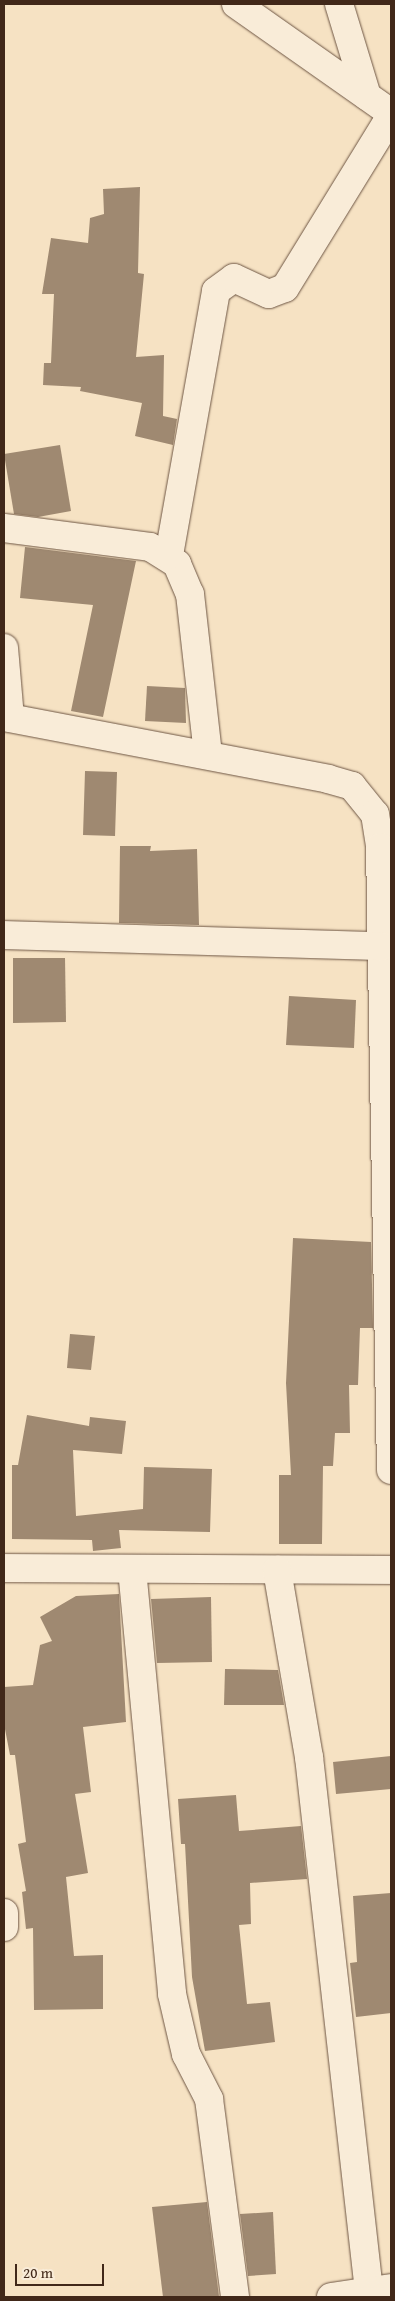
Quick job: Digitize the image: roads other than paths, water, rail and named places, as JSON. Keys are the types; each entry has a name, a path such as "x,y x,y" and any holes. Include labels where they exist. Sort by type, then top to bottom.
{"street":[{"path":"169,555 216,291 226,279 234,278 269,294 286,288 391,114 236,4"},
{"path":"339,4 367,96"},
{"path":"4,528 150,547 169,555 185,576 190,594 208,755"},
{"path":"4,648 7,718 208,755 352,786 375,814 386,884 382,946 391,1470"},
{"path":"4,935 382,946"},
{"path":"4,1568 391,1570"},
{"path":"132,1569 172,1994 186,2054 209,2099 235,2297"},
{"path":"277,1570 309,1757 380,2290 331,2297"},
{"path":"4,1913 4,1927"}]}
